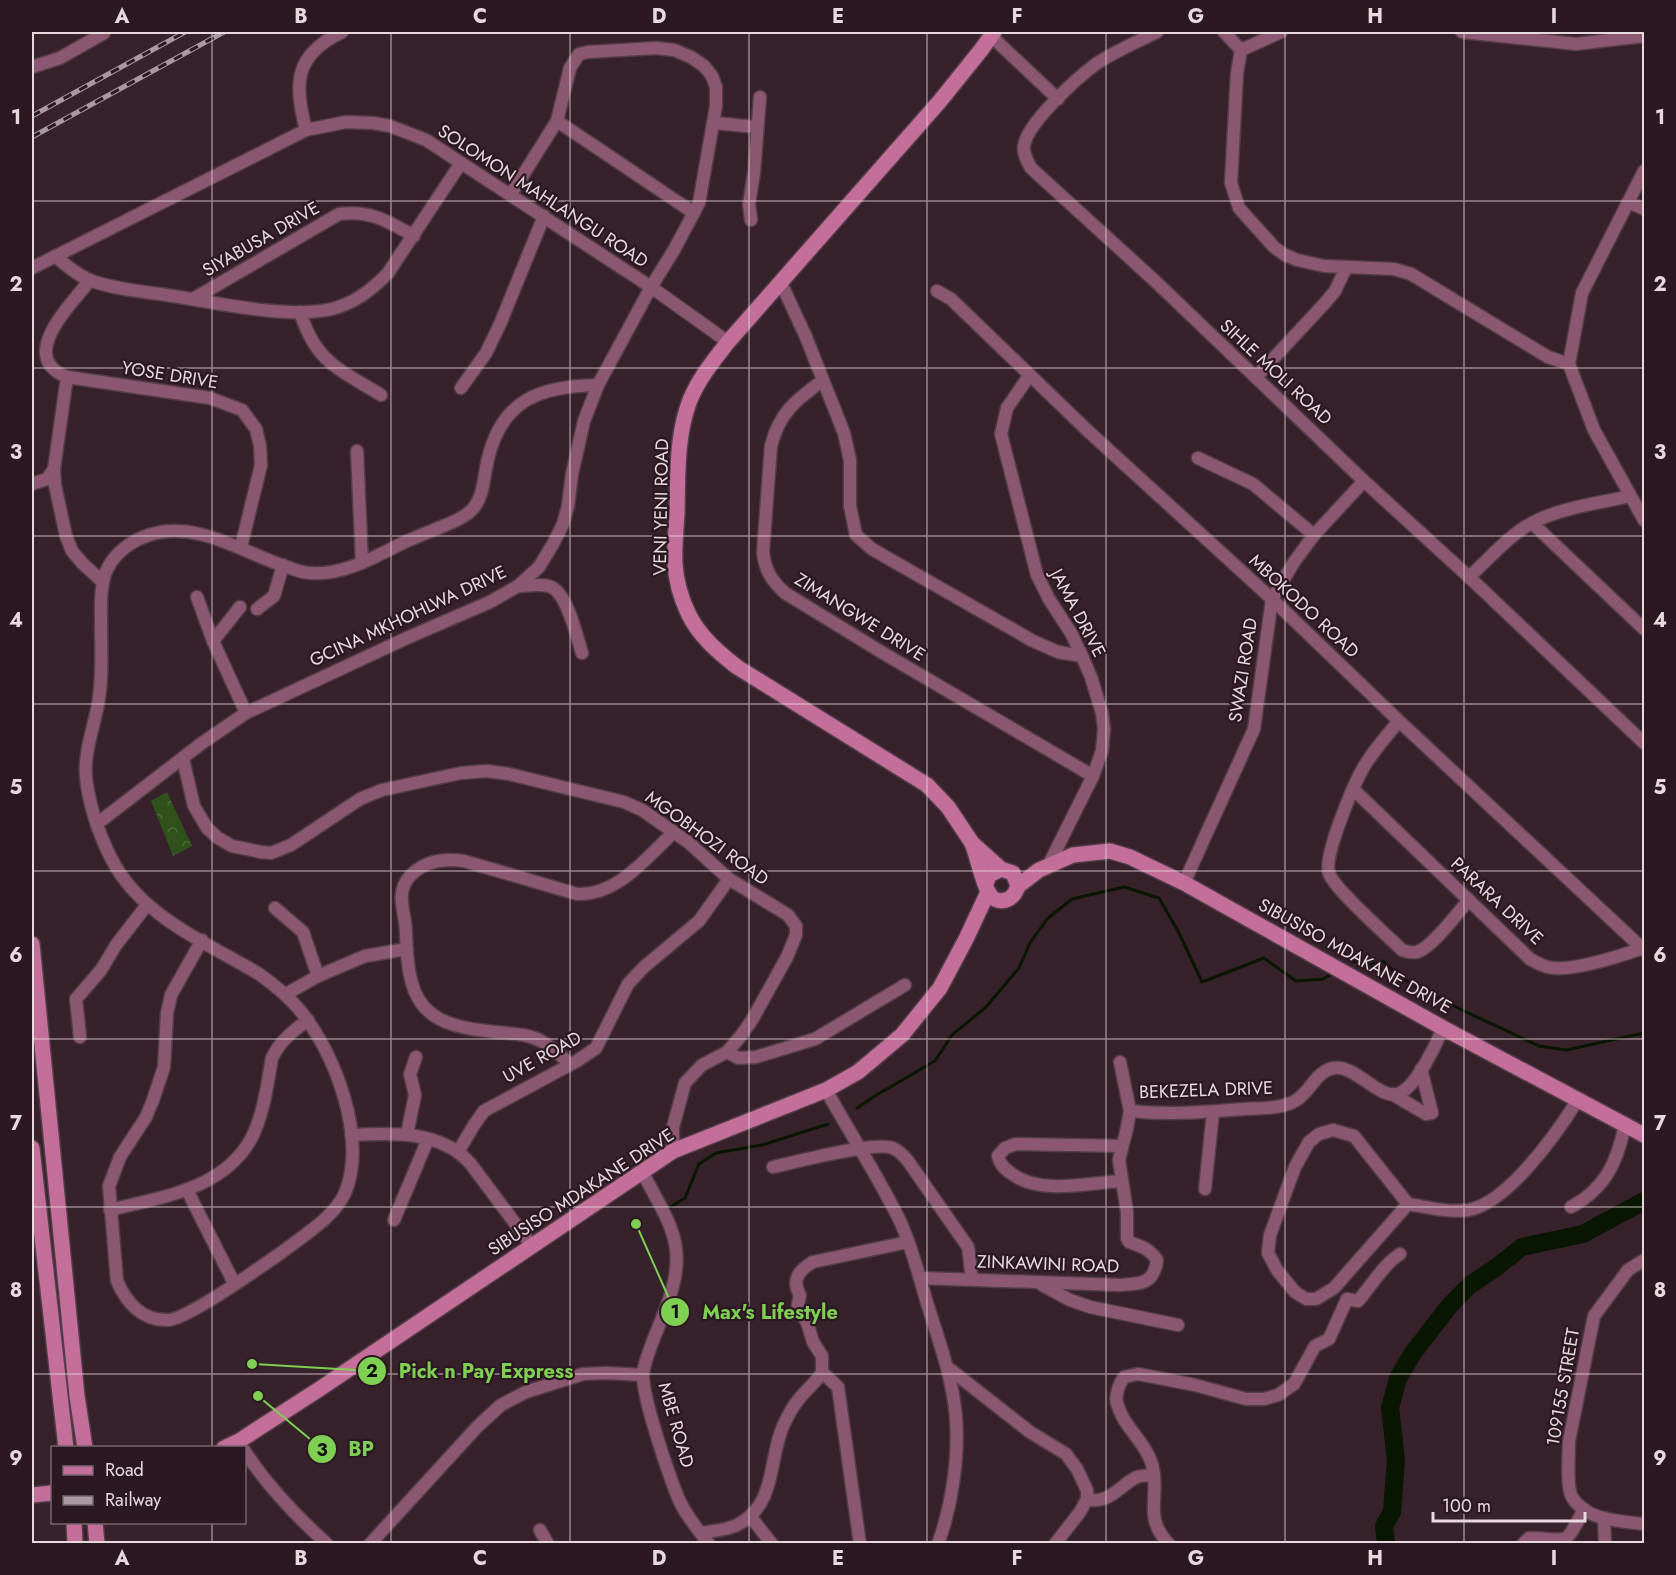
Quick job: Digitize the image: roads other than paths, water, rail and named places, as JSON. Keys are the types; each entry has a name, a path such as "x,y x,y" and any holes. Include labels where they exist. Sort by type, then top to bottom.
{"street":[{"path":"306,130 298,101 299,81 305,64 313,49 342,32"},
{"name":"SIHLE MOLI ROAD","path":"1157,32 1098,63 1058,99 1028,133 1024,147 1025,158 1031,168 1256,376 1364,481 1644,743"},
{"path":"1224,32 1241,50"},
{"path":"1241,50 1281,32"},
{"path":"1462,32 1576,44 1644,36"},
{"path":"32,67 60,58 104,33"},
{"path":"992,34 1058,99"},
{"name":"VENI YENI ROAD","path":"991,892 972,843 948,807 927,785 737,667 716,651 699,632 688,613 679,588 675,563 680,443 683,422 691,398 707,369 728,342 940,101 992,34"},
{"name":"GCINA MKHOHLWA DRIVE","path":"98,823 246,713 490,602 518,586 539,567 563,525 576,451 584,421 598,385 699,203 707,148 715,123 716,87 712,76 704,66 692,57 674,50 656,48 588,52 579,54 570,68 557,121"},
{"path":"1241,50 1237,74 1231,183 1239,208 1274,247 1285,255 1311,264 1346,268 1394,269 1411,274 1548,357 1569,364"},
{"path":"751,220 749,204 760,98"},
{"path":"511,194 557,121 694,213"},
{"name":"SOLOMON MAHLANGU ROAD","path":"32,268 306,130 346,122 373,123 390,126 426,140 651,287 728,342"},
{"path":"715,123 756,127"},
{"path":"55,256 90,280 121,288 300,312 331,309 357,299 375,287 388,273 461,163"},
{"path":"1644,171 1582,293 1569,364 1594,430 1644,520"},
{"path":"1628,202 1644,209"},
{"name":"SIYABUSA DRIVE","path":"193,299 339,214 357,212 371,214 414,236"},
{"path":"461,388 486,353 500,324 544,216"},
{"path":"1256,376 1335,291 1346,268"},
{"path":"90,280 53,328 44,350 51,368 67,377 54,469 55,485 66,536 82,564 103,582"},
{"path":"781,283 844,433 850,460 852,518 859,538 891,560 1033,641 1058,652 1082,656"},
{"name":"MBOKODO ROAD","path":"937,291 951,299 1029,376 1272,599 1399,721 1644,949"},
{"path":"300,312 307,334 316,349 332,365 381,395"},
{"name":"JAMA DRIVE","path":"1029,376 1007,408 1001,434 1037,574 1082,656 1102,713 1104,729 1102,751 1093,776 1044,867"},
{"name":"YOSE DRIVE","path":"67,377 210,398 242,410 256,429 261,465 241,547"},
{"name":"ZIMANGWE DRIVE","path":"822,381 801,395 786,411 775,430 771,446 763,552 764,565 773,582 785,593 883,653 1093,776"},
{"path":"202,940 171,995 167,1013 166,1050 161,1080 146,1117 120,1157 109,1186 117,1281 123,1295 139,1312 152,1319 169,1320 181,1317 312,1230 337,1207 345,1191 351,1168 351,1135 340,1082 332,1061 308,1020 286,994 259,974 147,905 117,867 98,823 87,784 85,766 99,701 100,593 106,572 116,555 133,541 175,530 200,534 241,547 262,558 307,573 347,569 450,523 474,508 482,488 493,440 498,427 508,413 542,393 562,388 598,385"},
{"path":"357,451 362,563"},
{"path":"1198,458 1253,484 1314,535"},
{"path":"32,484 47,479 54,469"},
{"name":"SWAZI ROAD","path":"1184,883 1254,729 1272,599 1294,562 1314,535 1364,481"},
{"path":"1469,577 1508,541 1532,523 1560,513 1630,496"},
{"path":"1532,523 1644,629"},
{"path":"257,609 274,596 282,565"},
{"path":"518,586 540,585 558,591 569,614 582,653"},
{"path":"197,597 213,641 246,713"},
{"path":"213,641 240,607"},
{"path":"1399,721 1366,764 1332,844 1328,873 1335,884 1394,942 1409,952 1420,950 1429,944 1469,900"},
{"name":"MGOBHOZI ROAD","path":"183,759 194,806 207,828 232,846 271,853 291,845 360,799 382,790 430,778 487,771 509,774 624,802 642,810 688,842 729,879 788,915 793,920 796,931 787,957 752,1020 727,1052 702,1065 685,1083 674,1127 673,1151"},
{"name":"PARARA DRIVE","path":"1354,790 1530,959 1548,968 1571,967 1644,949"},
{"path":"570,1064 541,1041 516,1033 466,1027 435,1016 420,1004 413,991 401,892 411,876 429,862 447,859 464,861 562,891 583,895 605,890 620,882 673,833"},
{"name":"VENI YENI ROAD","path":"972,843 1011,876"},
{"name":"SIBUSISO MDAKANE DRIVE","path":"1011,876 1044,867 1073,855 1110,850 1184,883 1577,1101 1637,1129"},
{"path":"989,875 1011,876 1011,897 991,892 989,875"},
{"name":"UVE ROAD","path":"458,1152 484,1111 596,1048 628,984 644,967 699,921 729,879"},
{"name":"SIBUSISO MDAKANE DRIVE","path":"242,1446 321,1388 673,1151 826,1090 858,1072 902,1035 940,988 991,892"},
{"path":"80,1037 76,999 101,970 116,945 147,905"},
{"path":"275,908 303,932 318,976"},
{"path":"32,944 77,1395 85,1446"},
{"path":"286,994 318,976 365,956 407,949"},
{"path":"727,1052 738,1058 756,1058 815,1039 905,985"},
{"path":"110,1210 188,1190 220,1173 237,1157 250,1140 259,1120 272,1058 276,1050 289,1034 308,1020"},
{"path":"1392,1094 1405,1090 1421,1069 1443,1028"},
{"path":"407,1134 415,1095 410,1074 416,1057"},
{"name":"ZINKAWINI ROAD","path":"920,1278 1128,1285 1144,1282 1154,1274 1157,1260 1152,1252 1129,1242 1127,1238 1127,1212 1119,1160 1130,1111 1120,1062"},
{"name":"BEKEZELA DRIVE","path":"1130,1111 1155,1114 1277,1107 1289,1104 1302,1096 1324,1071 1340,1067 1426,1114 1432,1113 1421,1069"},
{"path":"826,1090 900,1222 947,1367 956,1418 956,1440 952,1481 938,1544"},
{"path":"1408,1204 1334,1288 1317,1299 1306,1299 1295,1292 1277,1270 1268,1253 1270,1235 1295,1167 1309,1142 1319,1134 1333,1130 1354,1137 1408,1204 1456,1211 1469,1210 1486,1205 1506,1189 1558,1132 1577,1101"},
{"path":"1205,1189 1214,1112"},
{"path":"1571,1207 1588,1196 1608,1175 1616,1158 1637,1129"},
{"path":"351,1135 407,1134 428,1139 458,1152 470,1163 532,1246"},
{"path":"394,1220 428,1139"},
{"path":"1121,1181 1039,1186 1019,1179 1000,1164 998,1156 1001,1150 1016,1144 1122,1146"},
{"path":"32,1148 66,1446"},
{"path":"773,1167 859,1149 892,1148 905,1157 968,1247 972,1279"},
{"name":"MBE ROAD","path":"642,1172 676,1241 678,1260 670,1298 653,1341 643,1375 648,1400 675,1488 688,1515 709,1544"},
{"path":"188,1190 234,1283"},
{"path":"701,1533 736,1526 759,1506 766,1495 786,1420 822,1372 822,1356 813,1342 798,1305 800,1295 795,1285 797,1275 813,1262 908,1242"},
{"path":"1169,1544 1157,1531 1154,1520 1154,1475 1150,1459 1125,1423 1117,1405 1118,1391 1124,1377 1138,1374 1195,1384 1245,1399 1264,1400 1278,1395 1294,1384 1315,1346 1329,1339 1347,1299 1358,1301 1377,1280 1389,1261 1400,1254"},
{"name":"109155 STREET","path":"1584,1509 1572,1496 1569,1475 1569,1441 1591,1327 1600,1305 1628,1270 1644,1260"},
{"path":"1039,1283 1090,1307 1178,1325"},
{"path":"947,1367 1030,1432 1066,1454 1073,1462 1087,1490 1087,1498 1080,1512 1055,1544"},
{"path":"822,1372 838,1387 860,1544"},
{"path":"370,1544 490,1413 501,1405 526,1392 583,1374 643,1375"},
{"path":"246,1452 274,1492 327,1544"},
{"path":"1087,1498 1100,1500 1119,1490 1136,1477 1154,1475"},
{"path":"32,1495 51,1493"},
{"path":"1523,1544 1529,1538 1562,1540 1571,1535 1584,1509 1604,1518 1644,1524"},
{"path":"750,1516 772,1544"},
{"path":"1604,1518 1605,1544"},
{"path":"74,1524 75,1544"},
{"path":"95,1524 97,1544"},
{"path":"540,1530 548,1544"}],"waterway":[{"path":"857,1108 935,1061 952,1035 986,1007 1019,968 1030,943 1047,919 1072,899 1124,887 1159,898 1179,933 1202,982 1264,958 1296,981 1323,979 1330,975"},
{"path":"1352,961 1371,965 1383,961 1401,978 1539,1046 1566,1050 1644,1033"},
{"path":"669,1208 685,1198 699,1164 716,1153 762,1145 828,1124"},
{"path":"1386,1544 1384,1526 1392,1512 1396,1460 1390,1408 1398,1378 1413,1353 1450,1305 1470,1285 1522,1247 1583,1234 1644,1201"}],"railway":[{"path":"32,116 185,32"},
{"path":"32,137 224,32"}],"place":[{"name":"Max's Lifestyle","path":"636,1224"},
{"name":"Pick n Pay Express","path":"252,1364"},
{"name":"BP","path":"258,1396"}]}
